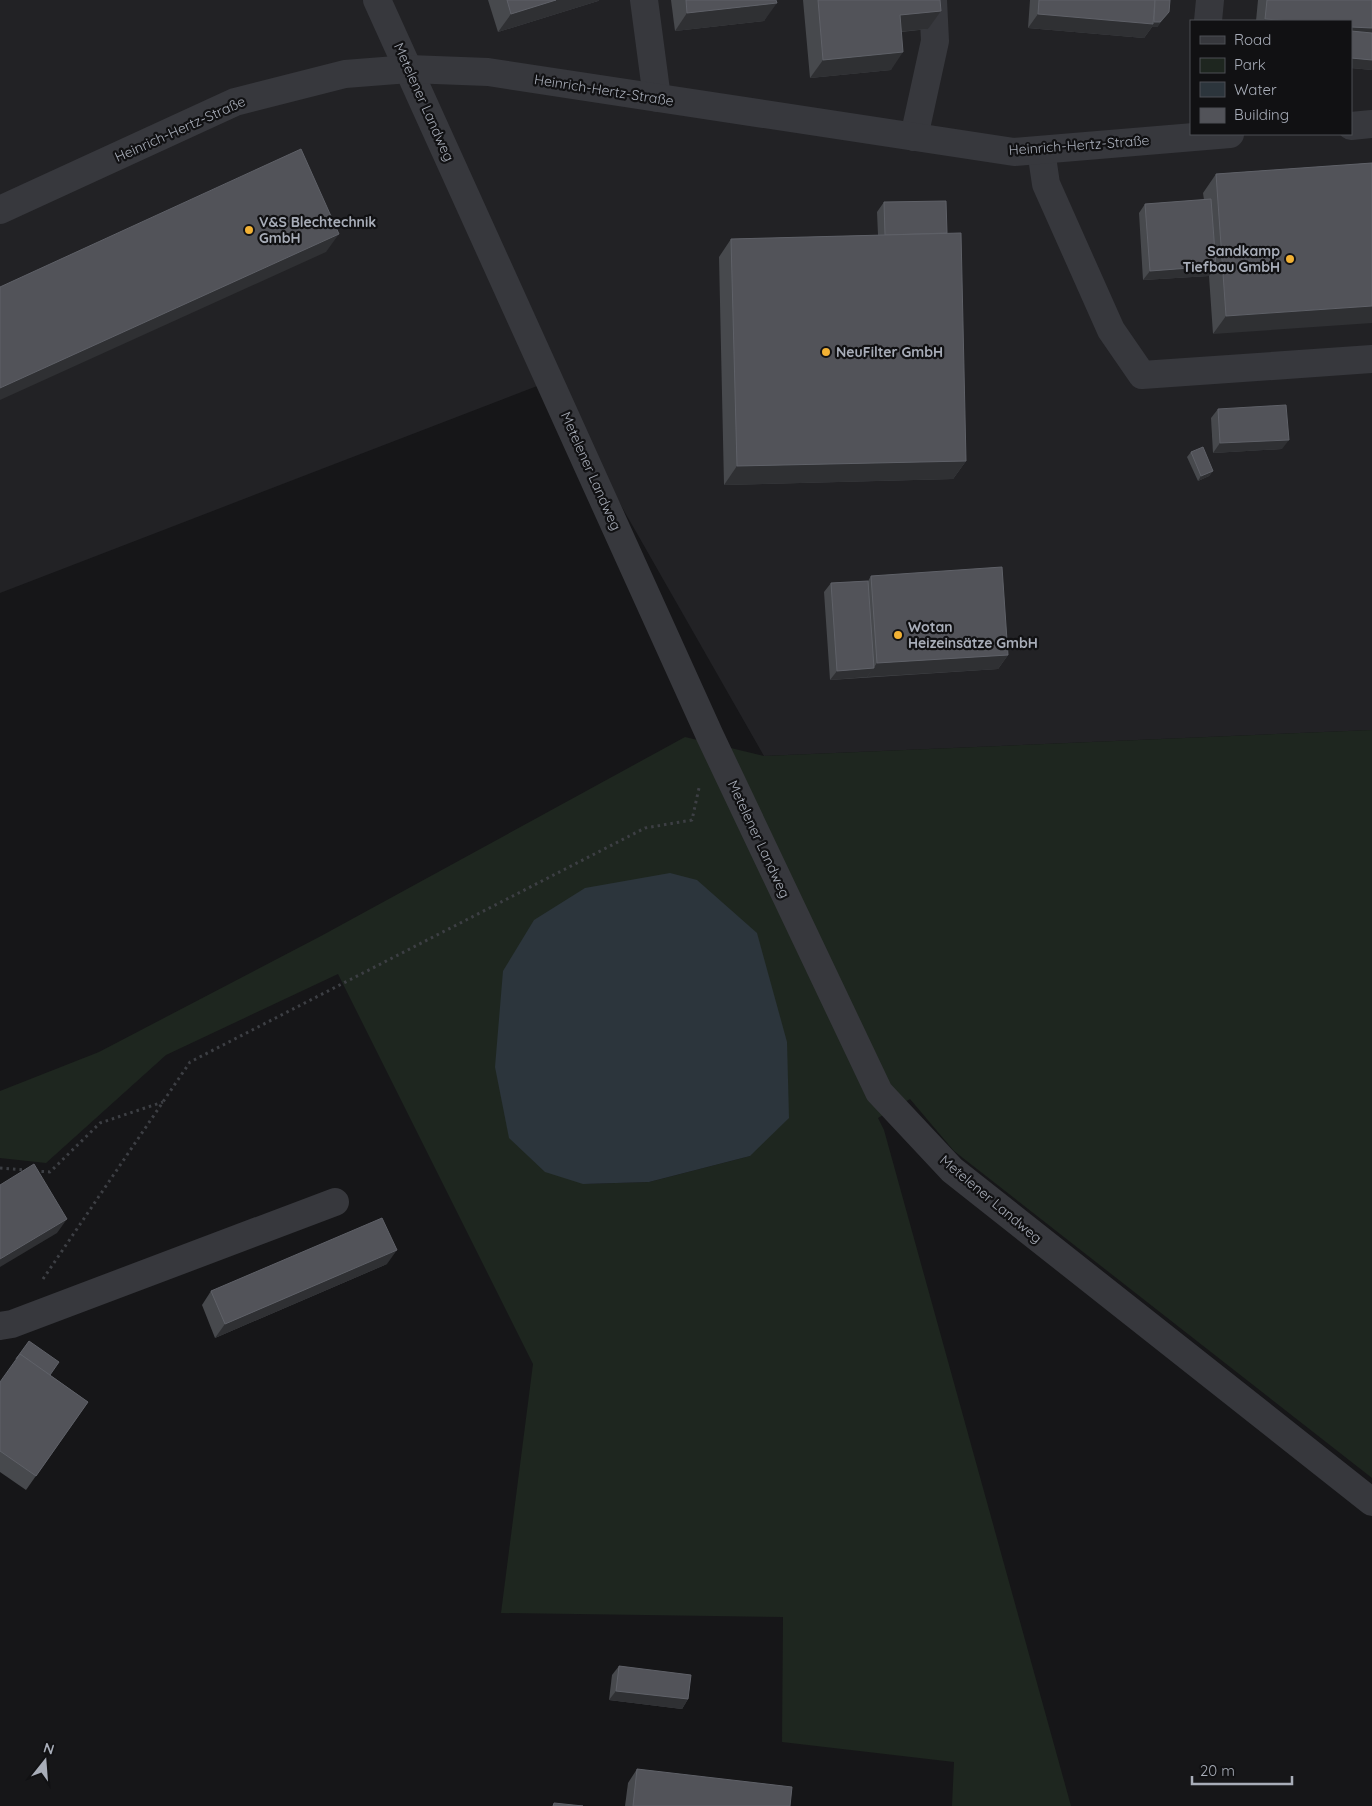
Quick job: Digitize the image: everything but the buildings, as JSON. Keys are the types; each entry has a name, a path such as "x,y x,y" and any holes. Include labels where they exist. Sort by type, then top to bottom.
{"street":[{"name":"Metelener Landweg","path":"377,0 710,736 879,1092 952,1170 1372,1502"},
{"path":"644,0 658,98"},
{"path":"914,137 935,42 933,0"},
{"path":"1208,20 1210,0"},
{"name":"Heinrich-Hertz-Straße","path":"0,210 236,102 345,74 409,69 488,72 1014,152 1199,135"},
{"path":"1352,126 1372,124"},
{"path":"1041,150 1046,184 1111,330 1142,375 1372,360"},
{"path":"0,1326 22,1320 335,1202"}],"path":[{"path":"39,1284 190,1062 644,828 692,820 700,783"},
{"path":"0,1168 50,1172 100,1123 163,1102"}],"shaded area":[{"path":"0,0 1372,0 1372,730 764,756 550,381 0,593"}],"green space":[{"path":"1372,730 1372,1478 954,1151 910,1099 878,1118 884,1130 1071,1806 952,1806 954,1762 782,1742 783,1617 501,1613 533,1364 338,974 166,1055 46,1163 0,1158 0,1091 99,1052 321,936 685,737 764,756","holes":["750,1156 649,1182 583,1184"]}],"water":[{"path":"670,873 697,880 757,933 787,1042 789,1118 750,1156 649,1182 583,1184 545,1172 509,1138 495,1067 503,971 534,920 585,888"}],"place":[{"name":"V&S Blechtechnik GmbH","path":"249,230"},
{"name":"Sandkamp Tiefbau GmbH","path":"1290,259"},
{"name":"NeuFilter GmbH","path":"826,352"},
{"name":"Wotan Heizeinsätze GmbH","path":"898,635"}]}
